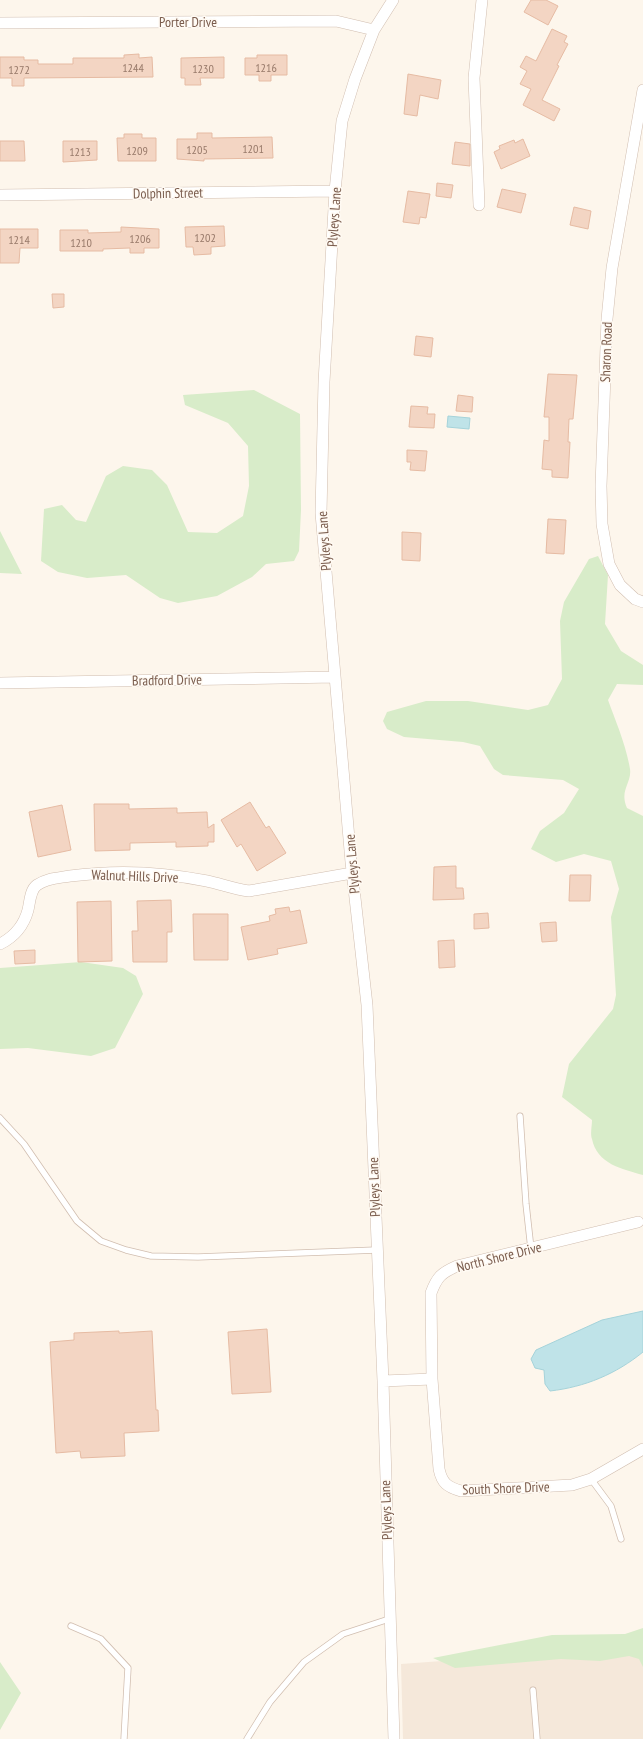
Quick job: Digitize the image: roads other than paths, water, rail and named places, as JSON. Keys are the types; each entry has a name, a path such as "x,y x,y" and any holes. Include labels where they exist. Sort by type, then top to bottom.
{"street":[{"name":"Plyleys Lane","path":"393,0 374,30 354,79 342,121 335,190 324,382 321,513 352,873 367,1005 376,1250 383,1381 394,1739"},
{"path":"479,205 474,78 482,0"},
{"name":"Porter Drive","path":"0,23 336,20 374,30"},
{"name":"Sharon Road","path":"643,90 612,268 607,319 601,486 602,524 609,564 620,585 635,599 643,602"},
{"name":"Dolphin Street","path":"0,195 335,190"},
{"name":"Bradford Drive","path":"0,683 335,676"},
{"name":"Walnut Hills Drive","path":"0,944 10,939 22,926 36,885 52,879 86,874 157,874 207,881 234,889 249,891 352,873"},
{"name":"North Shore Drive","path":"432,1379 431,1293 436,1280 444,1272 457,1266 638,1222"},
{"path":"383,1381 432,1379"},
{"name":"South Shore Drive","path":"432,1379 439,1469 442,1480 448,1488 461,1491 572,1485 591,1479 643,1449"}],"lane":[{"path":"520,1116 526,1204 531,1249"},
{"path":"0,1118 24,1144 77,1221 101,1241 126,1250 151,1256 198,1257 376,1250"},
{"path":"591,1479 611,1506 621,1539"},
{"path":"247,1739 270,1702 304,1662 343,1634 390,1619"},
{"path":"71,1626 101,1639 128,1668 124,1739"},
{"path":"533,1690 537,1739"}],"water":[{"path":"448,416 470,418 469,429 447,427"},
{"path":"643,1311 643,1352 622,1367 600,1378 588,1383 550,1391 545,1384 544,1370 535,1368 531,1359 536,1350 602,1320"}]}
